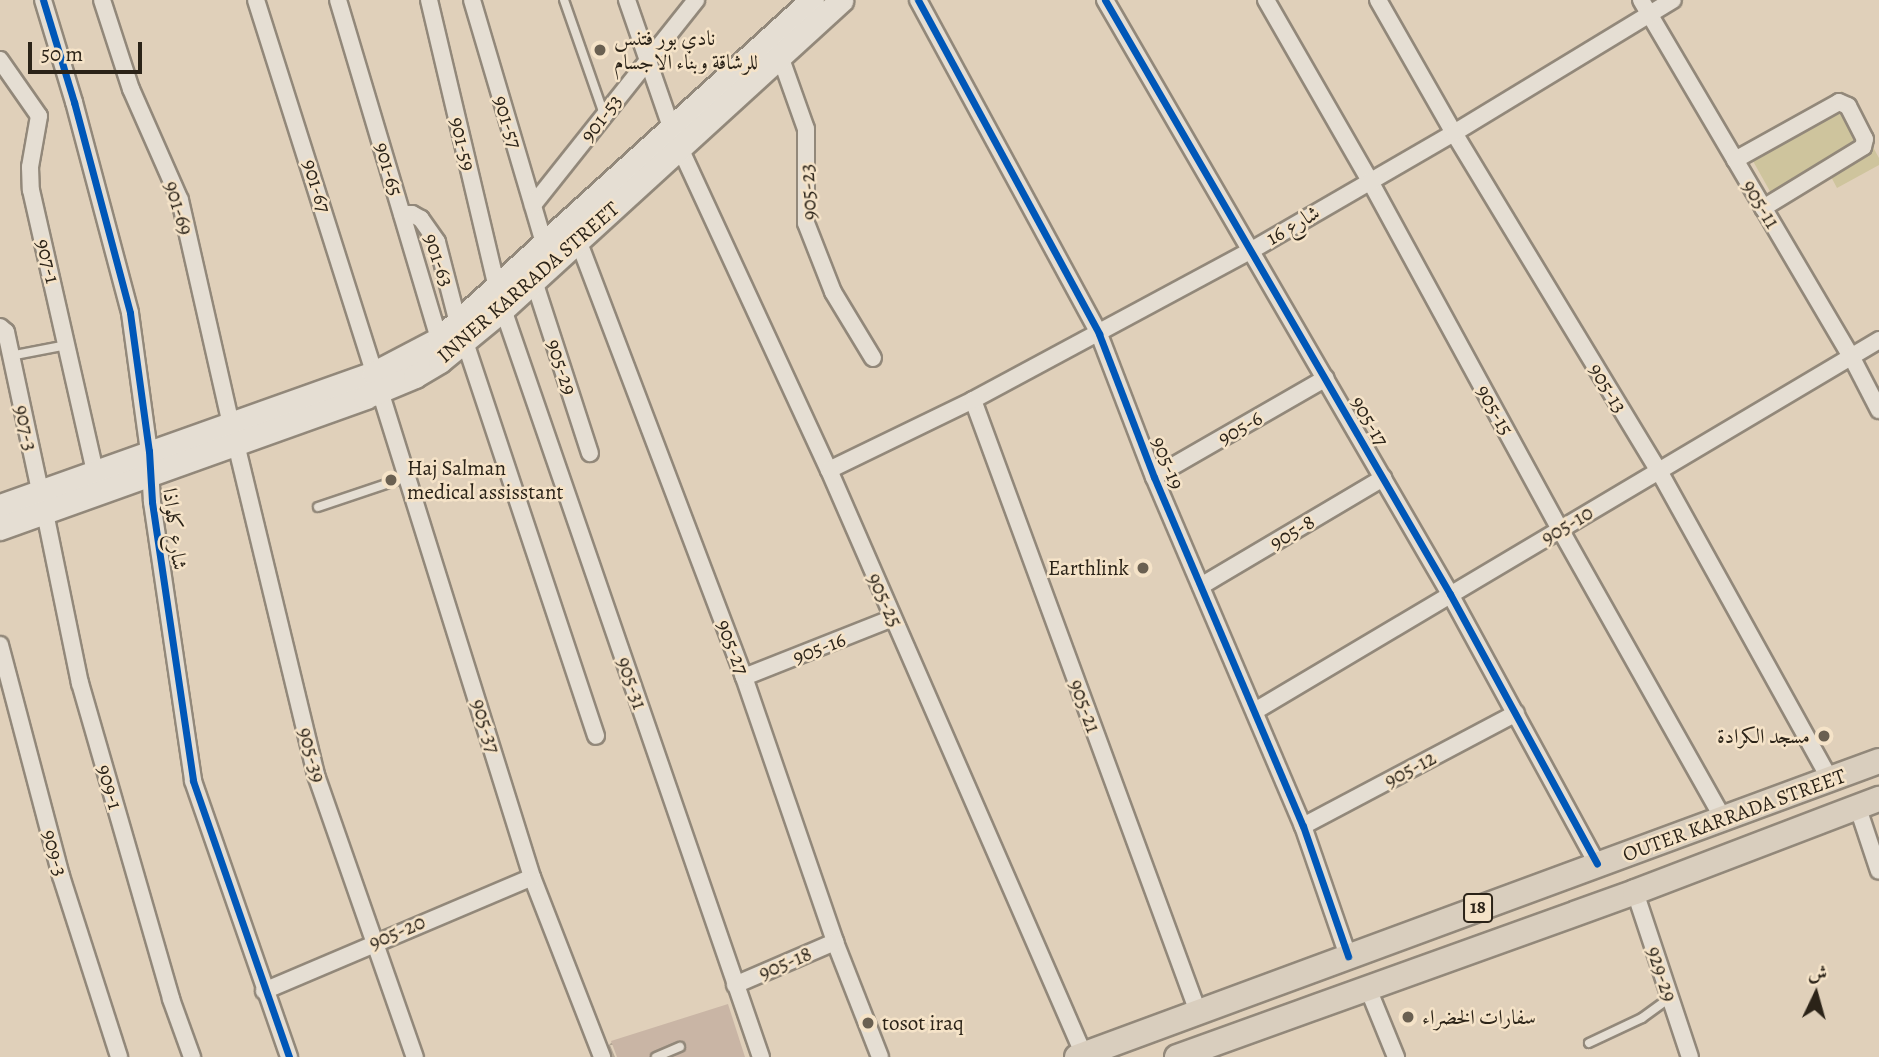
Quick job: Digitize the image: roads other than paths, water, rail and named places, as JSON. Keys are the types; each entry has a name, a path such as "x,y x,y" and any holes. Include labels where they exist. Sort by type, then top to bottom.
{"main road":[{"name":"INNER KARRADA STREET","path":"500,298 534,281 578,240 812,0"},
{"name":"INNER KARRADA STREET","path":"0,528 150,475 234,434 377,382 415,376 500,298 544,243 780,57 841,0"},
{"name":"INNER KARRADA STREET","path":"377,382 439,339 461,332"},
{"name":"INNER KARRADA STREET","path":"0,506 149,451 234,434"},
{"name":"OUTER KARRADA STREET","path":"1080,1056 1879,761"},
{"name":"OUTER KARRADA STREET","path":"1177,1057 1367,986 1635,892 1868,803"}],"street":[{"name":"شارع كلواذا","path":"43,0 74,102 130,313 193,781 289,1057"},
{"name":"901-69","path":"102,0 131,89 180,200 234,434"},
{"name":"901-67","path":"256,0 377,382"},
{"name":"901-65","path":"338,0 439,339"},
{"name":"901-59","path":"429,0 500,298"},
{"name":"901-57","path":"472,0 544,243"},
{"name":"905-25","path":"627,0 676,139 829,470 1080,1056"},
{"name":"901-53","path":"533,205 696,0"},
{"name":"905-19","path":"918,0 1099,334 1154,477 1303,826 1348,956"},
{"name":"905-17","path":"1105,0 1450,594 1597,864"},
{"name":"905-15","path":"1266,0 1370,181 1560,529 1724,820"},
{"name":"905-13","path":"1378,0 1454,133 1659,471 1830,780"},
{"name":"905-11","path":"1640,0 1851,356 1879,410"},
{"name":"شارع 16","path":"829,470 973,400 1252,250 1454,133 1672,0"},
{"name":"905-23","path":"780,57 806,129 806,223 833,292 873,358"},
{"name":"907-1","path":"0,60 39,116 30,167 31,190 95,471"},
{"path":"1735,160 1839,102 1848,106 1865,139 1863,147 1763,208"},
{"name":"901-63","path":"402,214 412,214 421,219 437,242 461,332"},
{"name":"905-27","path":"578,240 744,677 835,942 880,1057"},
{"name":"905-29","path":"534,281 590,453"},
{"name":"905-31","path":"500,298 761,1057"},
{"name":"907-3","path":"0,327 6,332 40,490"},
{"path":"461,332 596,736"},
{"name":"905-10","path":"1255,711 1879,340"},
{"name":"905-6","path":"1154,477 1325,378"},
{"name":"905-37","path":"377,382 532,877 602,1057"},
{"name":"905-21","path":"973,400 1198,1012"},
{"name":"905-39","path":"234,434 316,775 415,1057"},
{"name":"905-8","path":"1201,586 1383,478"},
{"name":"909-1","path":"45,513 80,683 171,999 192,1057"},
{"name":"905-16","path":"744,677 893,618"},
{"name":"909-3","path":"0,645 61,876 119,1057"},
{"name":"905-12","path":"1303,826 1516,713"},
{"path":"1868,803 1879,870"},
{"name":"905-20","path":"264,991 373,942 532,877"},
{"name":"929-29","path":"1635,892 1690,1057"},
{"name":"905-18","path":"735,985 835,942"},
{"path":"1367,986 1396,1057"}],"lane":[{"path":"564,0 604,114"},
{"path":"10,356 67,345"},
{"path":"318,507 407,477"},
{"path":"1589,1042 1642,1018 1670,998"},
{"path":"656,1057 680,1048"}],"place":[{"name":"نادي بور فتنس للرشاقة وبناء الاجسام","path":"600,50"},
{"name":"Haj Salman medical assisstant","path":"391,480"},
{"name":"Earthlink","path":"1143,568"},
{"name":"مسجد الكرادة","path":"1824,736"},
{"name":"سفارات الخضراء","path":"1408,1017"},
{"name":"tosot iraq","path":"868,1023"}]}
